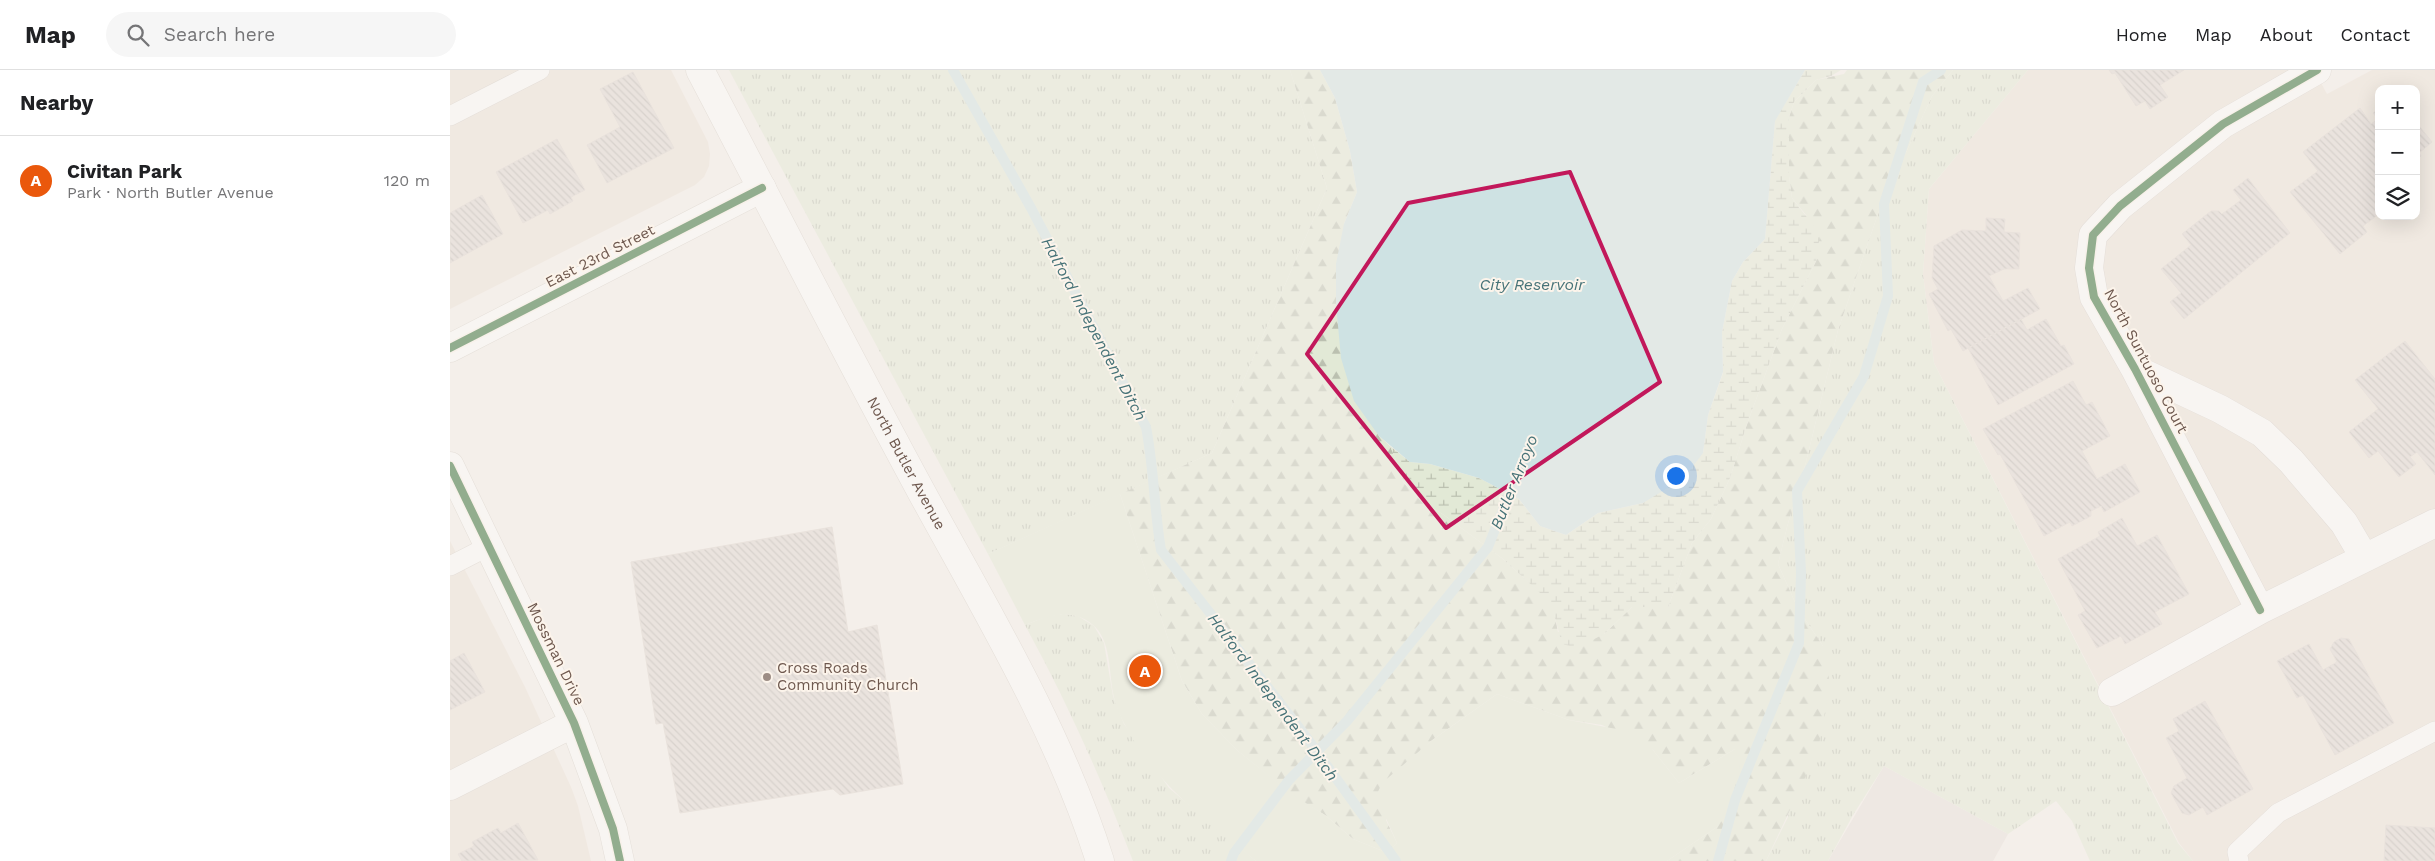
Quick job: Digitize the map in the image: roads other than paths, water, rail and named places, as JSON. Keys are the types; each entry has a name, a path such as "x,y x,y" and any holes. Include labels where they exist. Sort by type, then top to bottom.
{"street":[{"name":"North Butler Avenue","path":"700,70 867,391 1027,688 1079,800 1100,861"},
{"name":"North Suntuoso Court","path":"2260,610 2135,369 2094,297 2089,268 2093,235 2120,206 2223,124 2317,70"},
{"name":"East 23rd Street","path":"450,348 762,188"},
{"path":"2135,369 2220,409 2262,432 2291,461 2344,523 2364,557"},
{"name":"Mossman Drive","path":"450,466 574,723 613,829 620,861"},
{"path":"2112,692 2260,610 2435,523"},
{"path":"450,786 574,723"}],"lane":[{"path":"450,116 540,70"},
{"path":"450,566 489,546"},
{"path":"2238,861 2237,852 2278,813 2435,731"}],"water":[{"name":"City Reservoir","path":"1320,70 1805,70 1775,121 1765,239 1743,262 1732,281 1722,332 1723,372 1708,415 1703,453 1684,478 1643,503 1598,513 1566,535 1540,526 1519,499 1479,478 1430,464 1410,462 1379,436 1354,401 1341,358 1336,304 1336,264 1344,224 1357,192 1350,151 1335,98"}],"waterway":[{"name":"Halford Independent Ditch","path":"953,70 1031,208 1146,427 1161,550 1304,734 1396,861"},
{"name":"Halford Independent Ditch","path":"1718,861 1735,800 1799,643 1801,573 1797,491 1864,376 1888,296 1884,204 1923,82 1941,70"},
{"name":"Butler Arroyo","path":"1231,861 1234,853 1289,780 1347,721 1488,547 1514,482"}],"place":[{"name":"Civitan Park","path":"1145,671"},
{"name":"Cross Roads Community Church","path":"767,677"}]}
